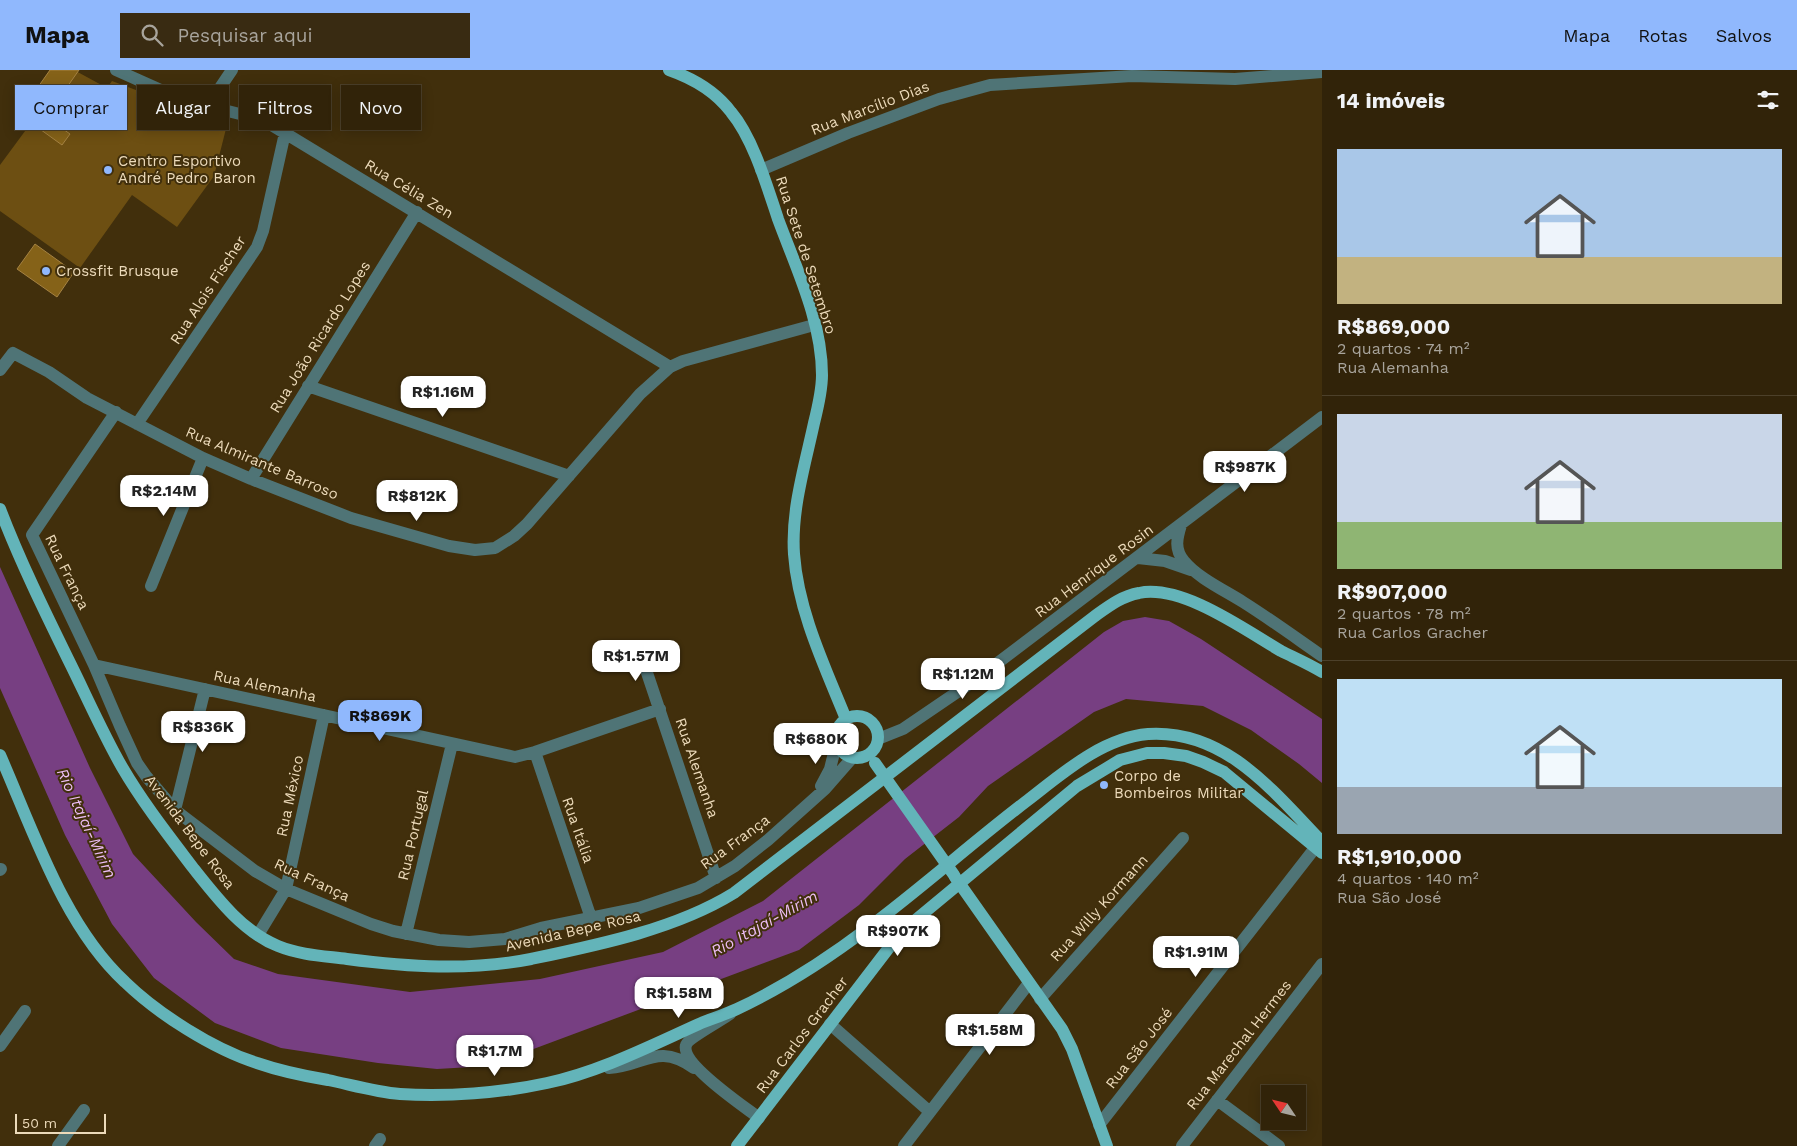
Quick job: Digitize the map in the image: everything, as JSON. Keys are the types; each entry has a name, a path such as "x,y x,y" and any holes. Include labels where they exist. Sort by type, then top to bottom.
{"main road":[{"name":"Rua Sete de Setembro","path":"669,70 699,84 732,112 742,128 761,170 814,325 821,355 822,376 820,397 799,494 795,524 795,557 803,604 846,719"},
{"name":"Avenida Bepe Rosa","path":"0,509 40,601 123,767 171,839 202,879 228,908 258,935 278,946 306,954 395,965 450,968 512,962 657,928 713,906 734,893 1088,622 1126,597 1141,592 1159,592 1184,598 1239,625 1281,651 1322,672"},
{"name":"Avenida Bepe Rosa","path":"1281,651 1322,682"},
{"path":"872,759 854,757 843,752 837,741 838,729 846,719 859,716 871,721 875,726 878,739 873,750 872,759 1062,1029 1072,1049 1107,1146"},
{"path":"0,755 66,904 96,949 123,981 162,1013 205,1039 254,1062 311,1077 398,1094 470,1093 507,1090 548,1083 594,1068 734,1011 774,990 827,958 871,926 988,830 1076,764 1117,740 1148,734 1175,736 1207,742 1229,754 1254,774 1320,848"},
{"name":"Rua Carlos Gracher","path":"737,1146 900,932 957,880 1077,786 1120,760 1148,753 1186,756 1224,772 1320,848"}],"street":[{"name":"Rua Célia Zen","path":"116,70 150,85"},
{"path":"222,85 232,70"},
{"name":"Rua Marcílio Dias","path":"761,170 848,133 939,98 990,85 1132,76 1235,80 1322,72"},
{"name":"Rua Célia Zen","path":"229,112 252,117 285,133 670,367"},
{"name":"Rua Alois Fischer","path":"137,424 257,247 264,231 285,133"},
{"name":"Rua João Ricardo Lopes","path":"251,479 417,212"},
{"name":"Rua Almirante Barroso","path":"0,370 13,353 137,424 203,458 251,479 351,518 449,546 475,550 495,548 514,536 527,524 634,401 670,367 683,361 814,325"},
{"path":"308,386 569,476"},
{"name":"Rua França","path":"116,412 32,535 94,665 120,726 146,776 175,810 256,871 286,889 371,924 406,934 454,941 505,939 541,928 663,901 698,888 716,878 768,840 816,797 854,757"},
{"name":"Rua Henrique Rosin","path":"878,739 892,735 928,713 1182,525 1322,417"},
{"path":"151,586 203,458"},
{"path":"1182,525 1177,537 1176,546 1184,561 1322,656"},
{"path":"1138,558 1165,561 1196,571"},
{"path":"638,646 660,709"},
{"name":"Rua Alemanha","path":"94,665 506,756 523,756 660,709 716,878"},
{"path":"175,810 205,689"},
{"name":"Rua México","path":"258,935 286,889 324,715"},
{"name":"Rua França","path":"816,797 830,769 837,741"},
{"name":"Rua Portugal","path":"406,934 452,744"},
{"name":"Rua Itália","path":"535,752 591,918"},
{"name":"Rua Willy Kormann","path":"1040,999 1183,838"},
{"name":"Rua São José","path":"1099,1125 1320,848"},
{"name":"Rua Marechal Hermes","path":"1182,1146 1322,964"},
{"path":"904,1146 1029,983"},
{"path":"0,1046 25,1011"},
{"path":"699,1071 689,1058 686,1045 691,1038 717,1024 734,1011"},
{"path":"830,1024 930,1112"},
{"path":"594,1068 614,1068 645,1058 666,1055 680,1059 699,1071 759,1118"},
{"path":"1217,1100 1279,1146"},
{"path":"58,1146 84,1110"}],"shaded area":[{"name":"Centro Esportivo André Pedro Baron","path":"50,70 74,70 102,85 39,85"},
{"name":"Centro Esportivo André Pedro Baron","path":"112,81 123,85 109,85"},
{"name":"Centro Esportivo André Pedro Baron","path":"127,87 137,90 137,130 226,130 214,176 177,227 132,195 80,268 0,211 0,165 26,130 127,130"}],"water":[{"name":"Rio Itajaí-Mirim","path":"0,567 90,768 133,854 196,922 234,959 278,974 410,992 540,979 663,952 763,901 1104,632 1123,621 1145,617 1169,621 1201,639 1322,719 1322,783 1251,730 1203,706 1126,699 1094,712 988,786 959,817 905,859 859,905 799,950 488,1066 437,1069 378,1063 281,1048 215,1023 154,978 112,924 65,835 0,688"}],"building":[{"path":"50,70 79,70 68,85 39,85"},
{"path":"41,130 64,130 70,134 62,145"},
{"name":"Crossfit Brusque","path":"35,244 74,272 57,297 17,269"}],"place":[{"name":"Centro Esportivo André Pedro Baron","path":"108,170"},
{"name":"Crossfit Brusque","path":"46,271"},
{"name":"Corpo de Bombeiros Militar","path":"1104,785"}]}
